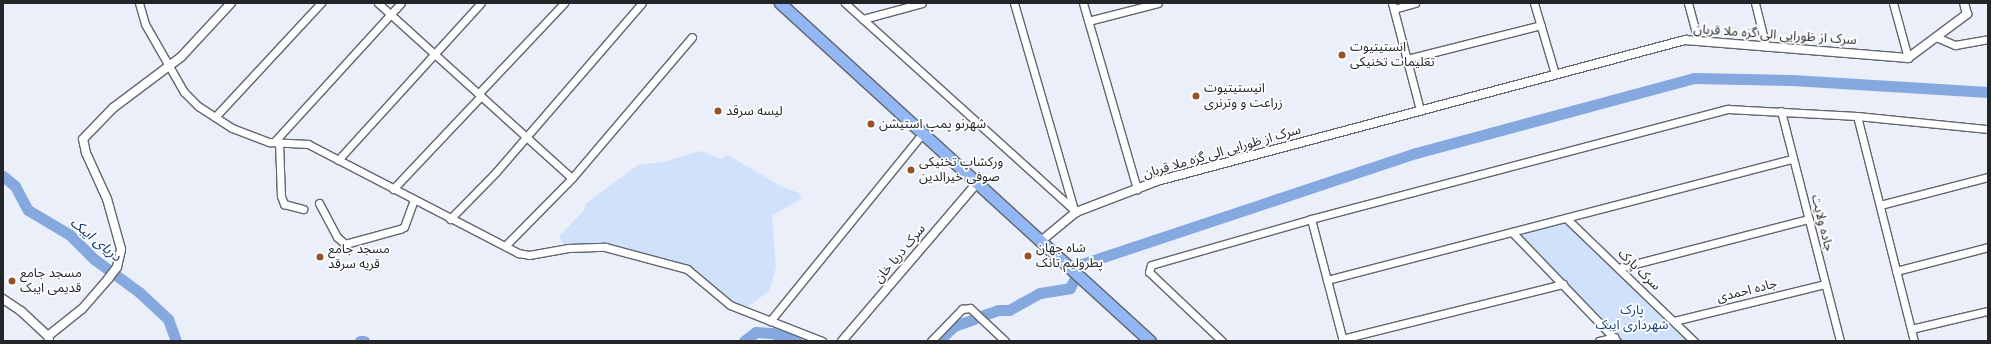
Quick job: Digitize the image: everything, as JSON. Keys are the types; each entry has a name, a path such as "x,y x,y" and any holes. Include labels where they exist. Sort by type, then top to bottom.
{"highway":[{"path":"780,3 1150,341"}],"street":[{"path":"139,3 145,24 168,68 184,92 215,118 232,128 276,142 308,144 518,254 529,255 568,248 605,247 687,269 730,305 770,322 822,341"},
{"path":"3,299 21,311 48,339 82,309 108,280 117,267 122,249 107,199 86,153 84,139 114,108 168,68 232,3"},
{"path":"215,118 321,3"},
{"path":"378,3 572,178"},
{"path":"302,208 284,204 278,184 276,142 401,3"},
{"path":"338,160 481,3"},
{"path":"393,189 564,3"},
{"path":"450,219 496,172 525,135 642,3"},
{"path":"845,3 1075,212"},
{"path":"863,19 922,3"},
{"path":"1014,3 1075,212"},
{"path":"1082,3 1137,189"},
{"path":"1088,21 1158,3"},
{"path":"1415,3 1393,6 1420,110"},
{"path":"1534,3 1555,74"},
{"path":"1688,3 1698,41"},
{"path":"1755,3 1766,47"},
{"path":"1893,3 1908,58 1967,14 1964,3"},
{"path":"1407,59 1541,26"},
{"path":"505,246 572,178 692,37"},
{"path":"1936,37 1955,45 1988,39"},
{"name":"سرک از ظورایی الی گزه ملا قربان","path":"1041,241 1075,212 1157,181 1685,40 1908,58"},
{"path":"1222,341 1149,272 1151,266 1311,219 1728,109 1857,116 1988,129"},
{"name":"جاده ولایت","path":"1781,111 1840,341"},
{"path":"1857,116 1914,341"},
{"path":"770,322 923,133"},
{"path":"1327,280 1793,159"},
{"path":"1880,206 1988,177"},
{"name":"سرک دریا خان","path":"842,341 977,183"},
{"path":"319,203 337,237 345,244 404,227 414,200"},
{"name":"سرک پارک","path":"1566,218 1694,341"},
{"path":"1311,219 1342,340 1563,284"},
{"path":"1619,268 1809,219"},
{"path":"1512,232 1616,339"},
{"path":"1896,271 1988,247"},
{"name":"جاده احمدی","path":"1674,322 1825,284"},
{"path":"931,341 962,309 970,308 1005,341"},
{"path":"1911,329 1988,311"},
{"path":"1599,341 1616,339"}],"green space":[{"path":"701,151 721,159 728,155 782,187 799,193 802,198 772,216 776,267 769,291 748,307 732,302 689,268 592,244 564,245 559,237 585,209 585,204 638,165 663,162"},
{"name":"پارک شهرداری ایبک","path":"1563,220 1687,341 1621,341 1518,234"}],"waterway":[{"path":"981,316 998,310 1009,310 1040,293 1070,288 1082,264 1416,153 1694,78 1792,80 1988,92"},
{"name":"دریای ایبک","path":"3,176 15,186 28,210 70,235 94,259 139,292 168,319 176,341"},
{"path":"938,341 954,326 974,319"},
{"path":"744,341 756,332 772,333 797,341"}],"place":[{"name":"انستیتیوت تعلیمات تخنیکی","path":"1342,55"},
{"name":"انیستیتیوت زراعت و وترنری","path":"1196,96"},
{"name":"لیسه سرقد","path":"718,111"},
{"name":"شهرنو پمپ استیشن","path":"871,124"},
{"name":"ورکشاپ تخنیکی صوفی خیرالدین","path":"911,170"},
{"name":"شاه جهان پطرولیم تانک","path":"1028,256"},
{"name":"مسجد جامع قریه سرقد","path":"320,257"},
{"name":"مسجد جامع قدیمی ایبک","path":"12,281"}]}
